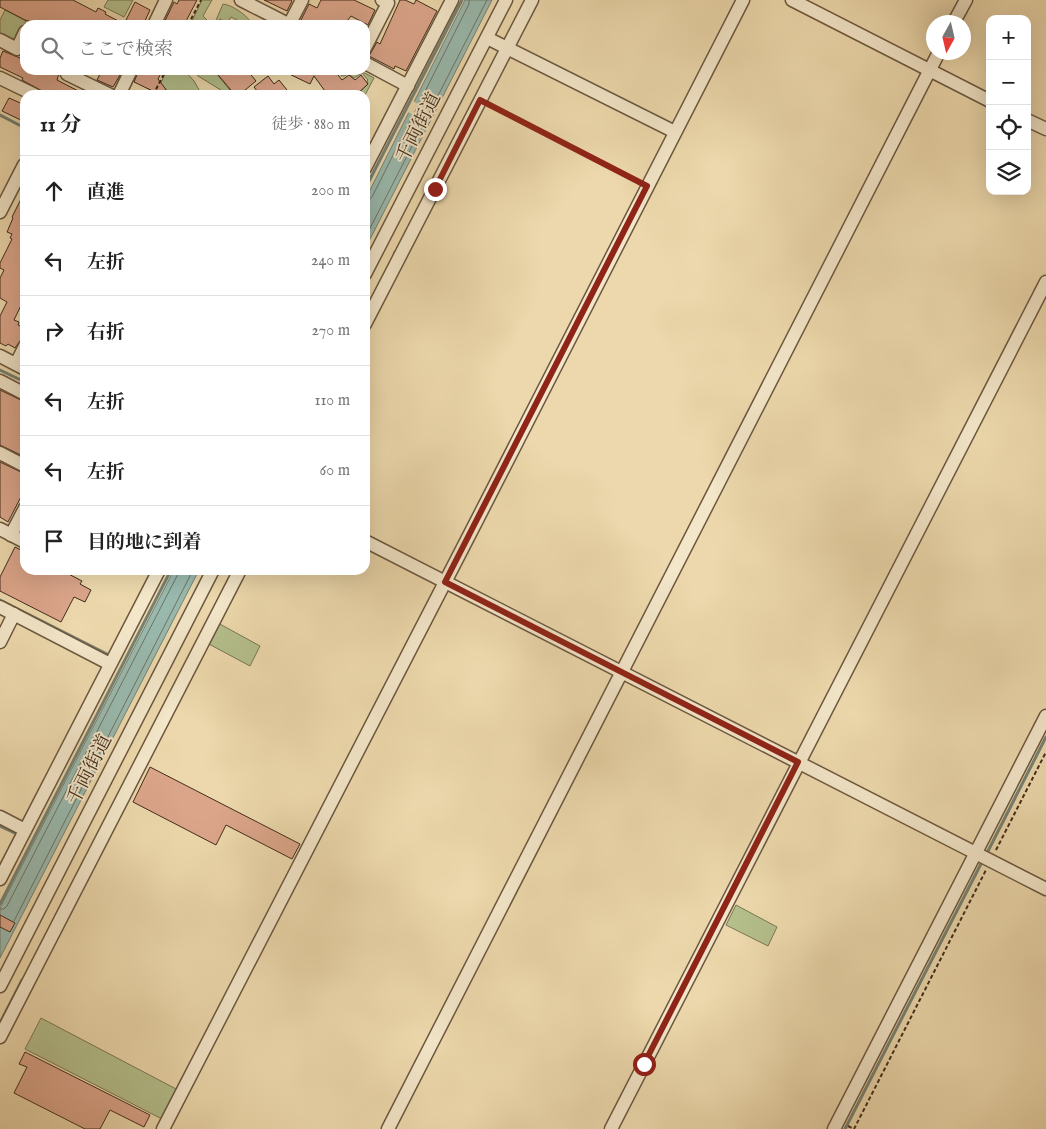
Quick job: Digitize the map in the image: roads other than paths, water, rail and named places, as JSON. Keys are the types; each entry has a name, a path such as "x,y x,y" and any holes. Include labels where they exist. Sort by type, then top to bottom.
{"street":[{"path":"241,0 280,20"},
{"path":"292,20 302,0"},
{"path":"370,38 388,3 382,0"},
{"path":"370,158 452,0"},
{"name":"千両街道","path":"370,264 415,178 499,44 506,0"},
{"path":"370,313 395,257 431,187 480,100 499,44 532,0"},
{"path":"163,1129 449,584 647,186 743,0"},
{"path":"792,0 986,99"},
{"path":"958,15 966,0"},
{"path":"156,20 163,1"},
{"path":"0,40 16,48 20,41"},
{"path":"499,44 675,132"},
{"path":"388,1129 622,672 933,73 937,60"},
{"path":"370,67 408,86"},
{"path":"70,75 100,90"},
{"path":"121,90 129,75"},
{"path":"0,78 24,90"},
{"path":"1031,122 1046,130"},
{"path":"0,212 20,173"},
{"path":"415,178 431,187"},
{"path":"378,248 395,257"},
{"path":"611,1129 1046,282"},
{"path":"0,356 20,367"},
{"path":"0,381 20,391"},
{"path":"0,453 20,463"},
{"path":"20,514 6,532 20,539"},
{"path":"370,544 1046,890"},
{"path":"0,879 156,575"},
{"name":"千両街道","path":"0,986 210,575"},
{"path":"0,1037 113,808 237,575"},
{"path":"0,607 110,664"},
{"path":"0,642 14,614"},
{"path":"171,652 192,663"},
{"path":"140,713 158,722"},
{"path":"834,1129 984,857 1046,716"},
{"path":"96,799 113,808"},
{"path":"0,817 25,830"}],"water":[{"path":"465,0 492,0 370,239 370,190"},
{"path":"171,575 196,575 0,958 0,908"}],"waterway":[{"path":"370,179 462,0"},
{"path":"0,115 20,125"},
{"path":"426,194 427,189 434,180"},
{"path":"392,262 397,251"},
{"path":"0,370 20,380"},
{"path":"0,904 168,575"},
{"path":"0,600 107,654"},
{"path":"986,855 1046,737"},
{"path":"0,826 19,835"},
{"path":"845,1129 983,860"},
{"path":"0,1023 22,980"}]}
